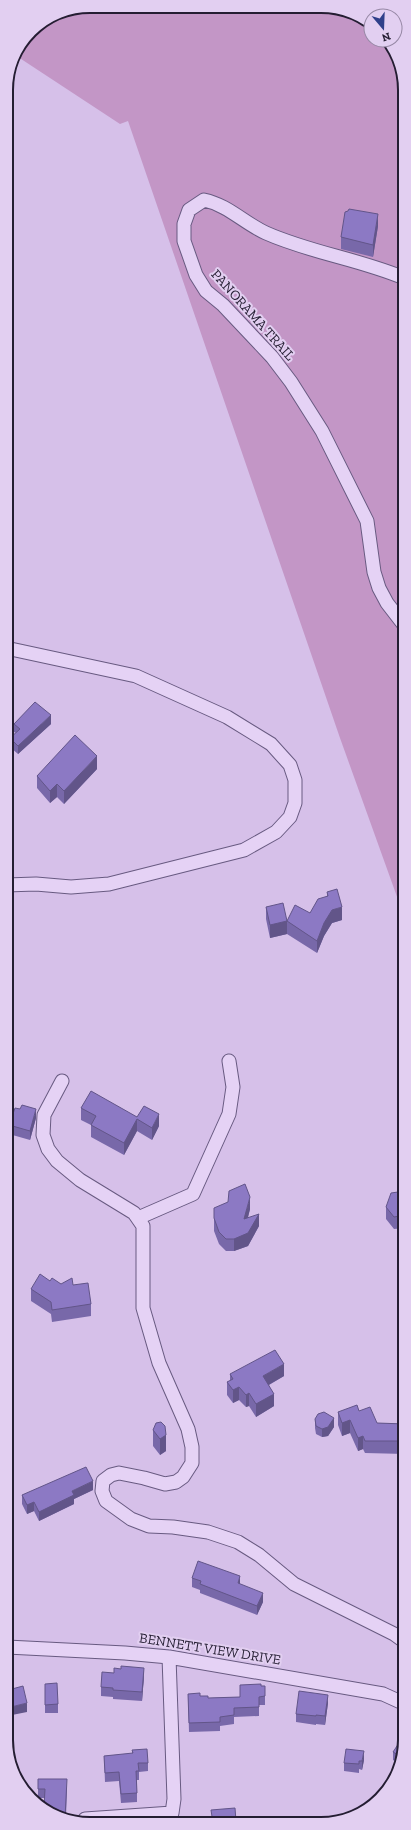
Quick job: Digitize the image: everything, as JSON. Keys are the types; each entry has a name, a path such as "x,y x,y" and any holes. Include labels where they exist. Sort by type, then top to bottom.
{"street":[{"name":"PANORAMA TRAIL","path":"398,276 384,270 307,248 264,232 217,203 204,200 189,210 184,224 184,241 189,258 206,291 223,305 272,357 295,388 322,431 367,521 374,572 379,588 387,603 398,617"},
{"path":"13,650 136,676 227,717 271,744 290,765 295,780 295,803 290,817 276,832 244,850 109,884 71,887 36,884 13,885"},
{"path":"138,1218 193,1194 229,1114 232,1087 229,1061"},
{"path":"62,1081 44,1115 42,1135 48,1149 57,1161 80,1180 134,1212 143,1226 143,1308 159,1363 188,1429 192,1448 192,1463 183,1477 176,1482 165,1484 119,1473 111,1475 103,1481 102,1491 106,1500 131,1519 149,1526 173,1527 208,1532 238,1542 259,1555 294,1584 398,1637"},
{"name":"BENNETT VIEW DRIVE","path":"13,1647 125,1653 169,1657 383,1694 398,1701"},
{"path":"114,1817 172,1813 174,1799 169,1657"}],"shaded area":[{"path":"326,13 336,14 360,23 363,25 363,48 386,48 392,61 398,90 398,900 340,738 128,121 120,124 20,58 29,43 39,32 51,23 75,14"}],"building":[{"path":"349,209 378,214 373,245 341,237 345,212"},
{"path":"35,702 51,715 18,746 13,741 13,735 20,729 14,724"},
{"path":"75,735 97,756 64,791 57,784 50,791 37,776"},
{"path":"337,889 342,907 332,910 324,923 317,941 287,921 295,905 310,913 318,899 328,896 327,892"},
{"path":"283,903 287,921 270,925 266,907"},
{"path":"91,1091 137,1117 144,1106 159,1114 152,1128 137,1119 124,1143 91,1125 96,1116 81,1108"},
{"path":"22,1105 36,1109 30,1131 13,1126 13,1114 15,1108 20,1109"},
{"path":"245,1184 250,1197 244,1219 259,1214 248,1233 234,1239 226,1239 219,1232 214,1218 214,1208 228,1202 229,1191"},
{"path":"398,1192 398,1216 394,1217 386,1207 391,1193"},
{"path":"40,1274 50,1281 52,1278 61,1284 72,1278 73,1285 88,1283 91,1304 52,1310 51,1302 31,1289"},
{"path":"275,1350 284,1364 263,1376 274,1394 256,1404 249,1393 246,1395 239,1387 233,1390 227,1382 233,1379 230,1374"},
{"path":"357,1405 359,1411 370,1407 377,1423 398,1424 398,1441 365,1441 363,1436 358,1438 350,1420 342,1423 338,1412"},
{"path":"324,1412 334,1418 328,1427 322,1429 316,1426 315,1419 318,1414"},
{"path":"161,1422 165,1426 166,1435 160,1439 153,1430 156,1423"},
{"path":"86,1467 93,1481 72,1491 74,1495 39,1512 34,1502 27,1505 22,1495"},
{"path":"198,1561 240,1576 238,1583 263,1593 257,1606 200,1584 201,1581 192,1578"},
{"path":"121,1666 144,1668 142,1692 113,1690 113,1688 101,1687 102,1672 114,1673 114,1668 121,1669"},
{"path":"57,1683 58,1704 45,1705 45,1684"},
{"path":"261,1684 261,1686 265,1686 265,1696 259,1697 259,1707 234,1708 234,1715 220,1717 220,1722 189,1723 188,1694 200,1693 200,1696 208,1696 208,1698 240,1697 240,1685"},
{"path":"23,1686 27,1703 13,1706 13,1689"},
{"path":"299,1691 328,1695 325,1716 296,1714"},
{"path":"398,1744 396,1754 393,1752"},
{"path":"147,1749 148,1763 138,1763 139,1771 136,1771 137,1793 121,1794 119,1772 105,1773 104,1756 133,1753 132,1750"},
{"path":"346,1749 364,1751 362,1761 359,1761 359,1764 344,1763"},
{"path":"38,1779 67,1779 65,1812 51,1807 44,1802 45,1789 38,1789"},
{"path":"235,1808 236,1817 212,1817 211,1810"}]}
